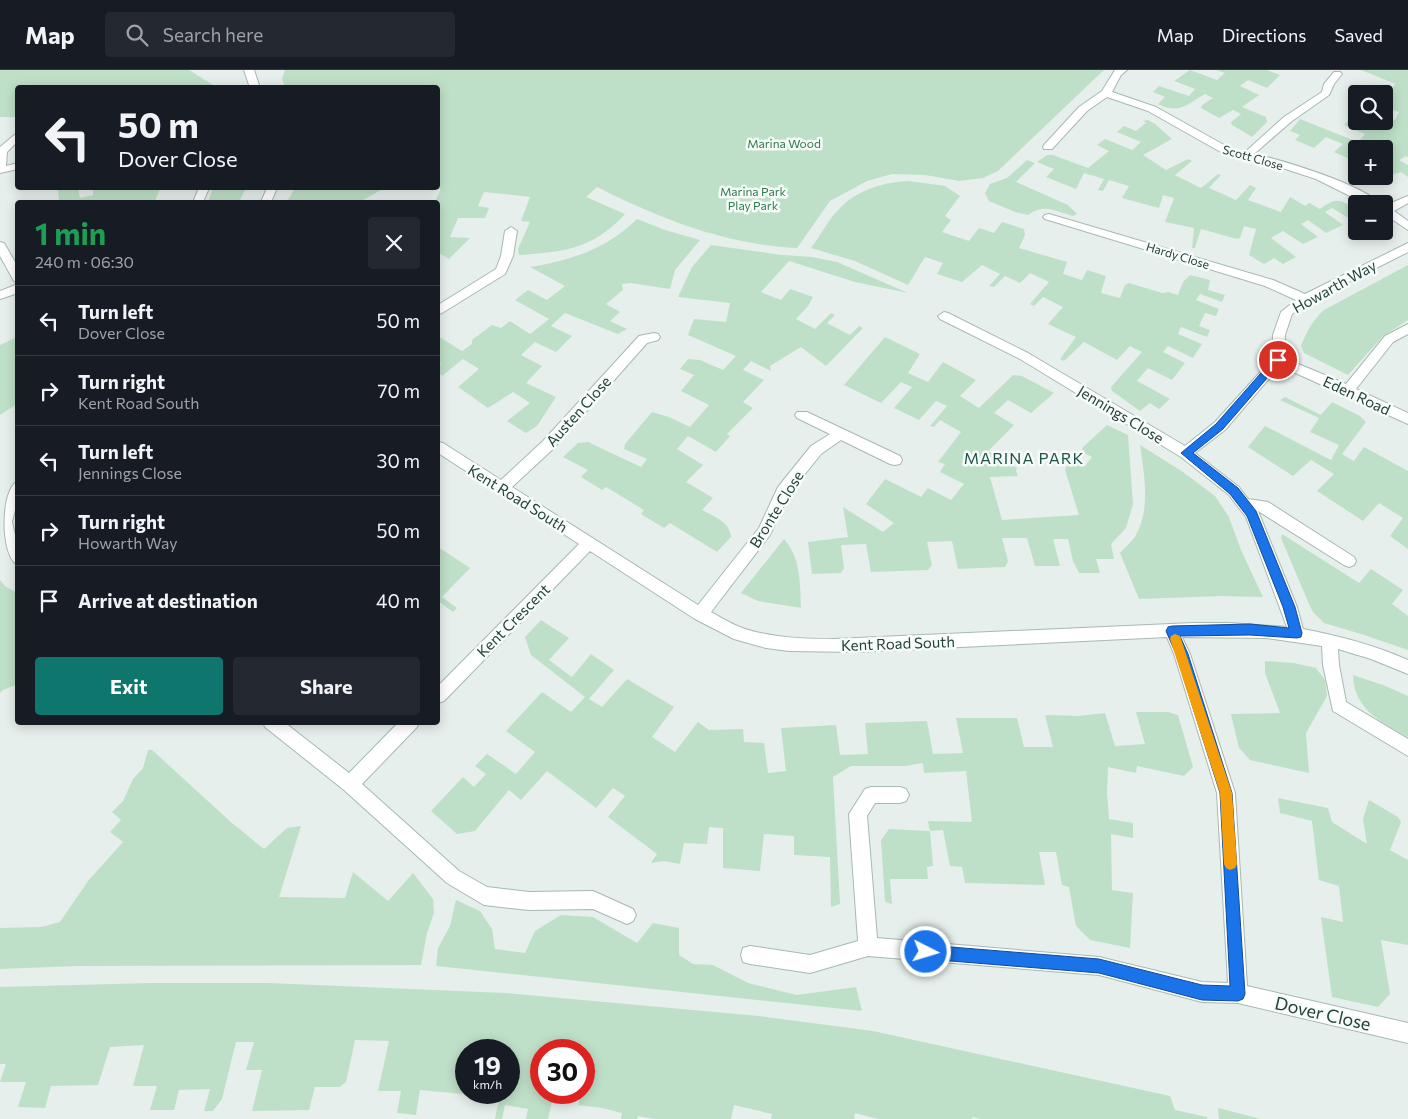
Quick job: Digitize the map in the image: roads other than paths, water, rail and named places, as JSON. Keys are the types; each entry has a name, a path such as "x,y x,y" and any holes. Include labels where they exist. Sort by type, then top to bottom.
{"street":[{"path":"249,70 254,85"},
{"path":"1048,147 1083,109 1106,93 1120,71"},
{"path":"1245,157 1288,119 1310,102 1326,93 1329,84 1337,74"},
{"name":"Scott Close","path":"1106,93 1152,109 1219,148 1245,157 1272,161 1320,177 1359,195"},
{"path":"15,138 1,151 0,169 15,166"},
{"path":"1393,206 1408,199"},
{"path":"1393,215 1408,226"},
{"name":"Hardy Close","path":"1049,217 1269,283 1305,299"},
{"path":"440,309 501,271 511,231"},
{"path":"0,246 15,273"},
{"name":"Howarth Way","path":"1278,360 1279,335 1286,312 1305,299 1408,247"},
{"path":"0,296 15,289"},
{"name":"Jennings Close","path":"944,316 1024,356 1186,453 1234,491 1252,514 1289,607 1297,633"},
{"path":"1348,390 1389,339 1408,328"},
{"name":"Austen Close","path":"502,488 548,445 643,339 654,337"},
{"path":"1186,453 1220,426 1278,360"},
{"name":"Eden Road","path":"1278,360 1348,390 1408,419"},
{"path":"802,415 895,460"},
{"name":"Bronte Close","path":"700,614 765,531 783,491 816,450 840,434"},
{"name":"Kent Road South","path":"440,449 700,614 743,635 788,645 879,644 1172,631 1250,630 1297,633 1330,640 1390,658 1408,667"},
{"path":"15,489 5,513 11,552 15,556"},
{"path":"1244,504 1264,506 1349,561"},
{"name":"Kent Crescent","path":"440,694 589,543"},
{"path":"1172,631 1182,654 1226,793 1238,994"},
{"path":"1330,640 1331,665 1338,706 1408,748"},
{"path":"275,725 350,784 453,877 484,896 529,900 593,900 627,915"},
{"path":"350,784 408,725"},
{"path":"868,947 858,814 871,795 900,795"},
{"name":"Dover Close","path":"750,955 810,964 868,947 1099,966 1202,992 1238,994 1408,1033"}],"district":[{"name":"MARINA PARK","path":"1024,457"}],"park label":[{"name":"Marina Wood","path":"784,143"},
{"name":"Marina Park Play Park","path":"753,198"}]}
